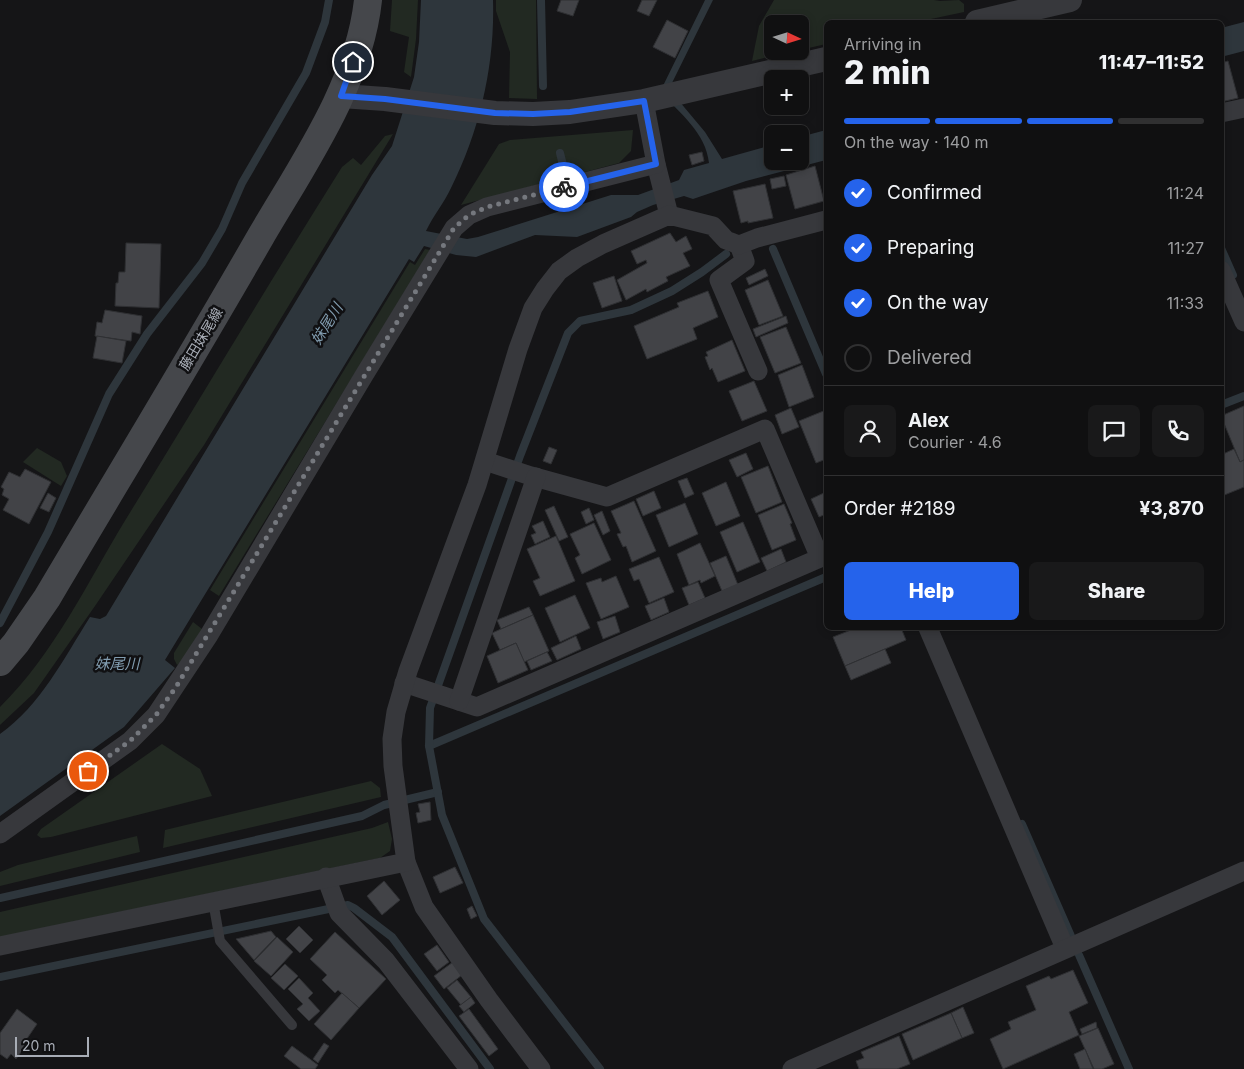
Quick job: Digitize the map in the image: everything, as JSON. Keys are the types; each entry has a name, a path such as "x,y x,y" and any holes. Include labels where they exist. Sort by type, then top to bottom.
{"main road":[{"name":"藤田妹尾線","path":"0,662 16,643 47,598 233,285 341,96 360,44 368,0"}],"street":[{"path":"985,20 1070,0"},
{"path":"341,96 385,99 495,113 533,114 570,112 644,101 824,59"},
{"path":"644,101 660,184 667,209"},
{"path":"1224,112 1244,108"},
{"path":"0,834 130,741 156,715 208,635 454,228 469,215 487,207 656,164"},
{"path":"541,1069 489,1000 424,907 406,862 397,802 392,739 396,712 404,682 477,485 518,349 533,308 559,271 577,258 667,209 713,226 726,240 739,245 757,238 824,221"},
{"path":"739,245 745,261 719,280 758,371"},
{"path":"1224,277 1244,322"},
{"path":"404,682 476,707 820,558 765,429 607,497 485,461"},
{"path":"455,700 534,477"},
{"path":"929,630 1065,948"},
{"path":"0,946 326,877 406,862"},
{"path":"792,1069 1244,871"},
{"path":"326,877 337,906 386,961 469,1069"}],"lane":[{"path":"213,901 220,941 292,1025"}],"shaded area":[{"path":"392,0 418,0 416,39 411,77 404,72 409,37 390,31"},
{"path":"496,0 536,0 537,99 509,98 510,52 496,11"},
{"path":"774,0 959,0 964,4 964,12 926,20 824,20 824,44 809,48 809,15 765,15"},
{"path":"764,17 764,58 752,61 759,26"},
{"path":"633,130 631,151 619,163 461,205 499,144 510,140"},
{"path":"393,134 204,445 34,693 0,725 0,707 37,664 69,617 126,519 342,167 353,158 361,165 385,136"},
{"path":"425,249 430,250 219,596 210,590 410,262 415,265"},
{"path":"37,448 61,462 67,476 61,486 23,462"},
{"path":"193,622 202,629 182,662 177,665 174,653"},
{"path":"162,744 200,769 212,796 51,837 41,838 37,835 41,829"},
{"path":"371,781 380,788 381,797 163,848 165,830"},
{"path":"388,822 392,839 390,851 380,858 0,937 0,912 372,828"},
{"path":"137,836 140,852 0,886 0,872 18,865"}],"water":[{"name":"妹尾川","path":"421,0 493,0 493,24 488,73 478,120 451,188 426,231 467,239 478,237 611,195 638,195 679,180 684,170 709,163 703,142 691,124 660,92 705,0 713,0 669,89 705,132 722,159 764,147 764,170 788,170 746,181 693,199 684,196 653,205 637,212 631,217 577,237 535,235 476,257 456,255 424,246 414,262 409,259 165,660 175,668 124,727 0,816 0,734 27,710 39,695 61,665 90,617 100,619 106,616 372,175 392,146 414,77 419,42"},
{"path":"1244,22 1244,51 1224,56 1224,27"},
{"name":"妹尾川","path":"824,131 824,161 809,164 809,135"}],"building":[{"path":"561,0 579,0 573,16 557,11"},
{"path":"642,0 657,0 649,16 637,11"},
{"path":"667,20 688,31 675,58 653,47"},
{"path":"1228,61 1238,98 1224,101 1224,62"},
{"path":"702,152 704,161 692,165 689,155"},
{"path":"815,166 824,201 795,209 786,175 809,170 809,168"},
{"path":"784,176 786,186 772,189 770,179"},
{"path":"765,184 773,218 741,223 733,191"},
{"path":"670,233 676,242 686,236 692,249 683,253 690,266 666,277 668,281 647,292 646,289 626,300 617,280 647,263 646,260 637,264 631,251"},
{"path":"126,243 161,244 159,308 115,306 116,283 118,283 119,272 125,272"},
{"path":"765,269 768,276 749,285 746,278"},
{"path":"614,276 622,301 602,308 593,283"},
{"path":"768,280 783,316 759,325 745,290"},
{"path":"708,291 718,317 693,328 697,339 647,359 634,326 679,307 677,303"},
{"path":"105,310 142,316 140,334 132,332 131,341 95,336 97,322 102,323"},
{"path":"786,316 788,323 756,337 753,329"},
{"path":"786,327 801,363 775,373 760,337"},
{"path":"97,336 126,341 122,363 93,358"},
{"path":"732,340 745,371 718,382 712,368 710,370 705,357 708,356 706,352"},
{"path":"802,365 814,397 789,407 778,375"},
{"path":"754,381 767,411 742,421 729,391"},
{"path":"1244,406 1244,460 1240,462 1224,423 1224,415"},
{"path":"791,408 799,427 782,434 775,415"},
{"path":"824,411 824,460 816,463 799,421"},
{"path":"549,447 557,450 551,464 543,461"},
{"path":"1234,449 1240,462 1244,460 1244,487 1224,495 1224,454"},
{"path":"746,453 753,469 737,477 729,460"},
{"path":"768,466 782,502 756,513 741,477"},
{"path":"25,469 51,482 29,524 3,510 9,499 2,495 4,489 1,487 9,472 20,477"},
{"path":"687,478 694,494 685,498 678,481"},
{"path":"726,482 740,516 716,526 702,493"},
{"path":"654,491 661,508 643,516 636,499"},
{"path":"48,493 56,498 49,512 40,508"},
{"path":"824,493 824,515 819,517 811,499"},
{"path":"634,501 656,551 632,562 626,546 623,547 617,534 621,533 611,511"},
{"path":"685,503 698,534 669,547 656,515"},
{"path":"784,504 792,523 790,524 796,540 772,550 758,515"},
{"path":"554,506 568,537 559,541 545,510"},
{"path":"589,508 594,520 586,524 581,512"},
{"path":"602,511 610,531 603,535 594,515"},
{"path":"543,521 550,537 535,544 531,535 536,533 532,526"},
{"path":"743,522 760,562 737,572 720,532"},
{"path":"594,523 611,560 582,574 575,558 580,555 570,534"},
{"path":"556,536 575,581 540,596 533,581 540,578 527,549"},
{"path":"700,543 715,576 701,583 700,580 689,585 677,554"},
{"path":"781,549 786,562 767,571 761,558"},
{"path":"726,556 738,585 722,591 710,563"},
{"path":"659,557 674,592 649,603 639,579 634,581 629,569"},
{"path":"616,576 629,607 601,619 586,583 601,578 602,582"},
{"path":"698,582 705,598 689,605 682,588"},
{"path":"575,595 590,628 560,642 545,608"},
{"path":"664,598 669,612 651,620 645,606"},
{"path":"529,607 533,615 501,629 497,620"},
{"path":"533,615 549,651 524,662 516,643 500,650 492,633"},
{"path":"615,616 620,632 603,639 597,622"},
{"path":"851,630 902,630 906,640 845,666 833,637"},
{"path":"576,636 581,649 557,660 551,648"},
{"path":"516,643 528,670 498,683 487,656"},
{"path":"885,649 891,663 851,680 845,666"},
{"path":"547,652 552,661 531,670 527,661"},
{"path":"430,802 431,820 418,823 416,813 420,812 418,804"},
{"path":"455,867 463,883 440,893 433,877"},
{"path":"384,881 400,900 382,915 367,896"},
{"path":"472,906 477,916 471,919 467,909"},
{"path":"299,926 313,940 300,953 286,939"},
{"path":"271,931 276,937 254,960 236,939"},
{"path":"335,932 386,979 359,1008 338,990 335,993 322,980 327,975 310,959"},
{"path":"277,937 293,952 271,976 254,961"},
{"path":"437,945 449,962 437,971 424,954"},
{"path":"453,962 462,975 444,989 434,976"},
{"path":"285,964 298,976 284,990 271,978"},
{"path":"1073,970 1088,1003 1069,1012 1079,1035 1003,1069 990,1039 1011,1029 1008,1022 1036,1010 1026,986 1049,976 1051,979"},
{"path":"299,978 313,993 308,998 320,1011 309,1021 297,1009 303,1004 288,989"},
{"path":"457,980 471,997 461,1005 447,988"},
{"path":"342,993 359,1008 331,1040 314,1024"},
{"path":"471,997 475,1003 464,1012 459,1006"},
{"path":"963,1007 974,1033 962,1038 951,1013"},
{"path":"17,1009 37,1024 16,1059 11,1054 7,1059 0,1054 0,1033"},
{"path":"469,1009 498,1049 489,1056 459,1016"},
{"path":"951,1013 962,1038 913,1060 902,1034"},
{"path":"1096,1022 1097,1028 1082,1034 1080,1029"},
{"path":"1098,1028 1114,1064 1102,1069 1094,1069 1079,1036"},
{"path":"899,1036 910,1064 897,1069 859,1069 856,1061 864,1058 861,1052"},
{"path":"324,1043 329,1046 318,1063 313,1059"},
{"path":"292,1046 318,1065 315,1069 301,1069 284,1056"},
{"path":"1085,1049 1093,1069 1080,1069 1074,1054"}],"waterway":[{"path":"0,623 48,532 109,394 147,334 202,263 222,229 242,183 306,73 325,22 329,0"},
{"path":"541,0 543,86"},
{"path":"560,153 564,169"},
{"path":"773,249 824,369"},
{"path":"600,1069 484,919 442,815 429,746 430,708 520,456 568,333 580,321 631,310 672,291 726,254"},
{"path":"1224,255 1233,275"},
{"path":"1224,404 1244,396"},
{"path":"429,746 824,578"},
{"path":"0,898 362,816 384,805 438,792"},
{"path":"1022,824 1071,936"},
{"path":"0,977 348,905 392,937 490,1069"},
{"path":"1079,955 1129,1069"}],"way so far":[{"path":"88,771 130,741 156,715 176,687 454,228 469,215 487,207 564,187"}],"route":[{"path":"353,62 341,96 385,99 495,113 533,114 570,112 644,101 656,164 564,187"}]}
